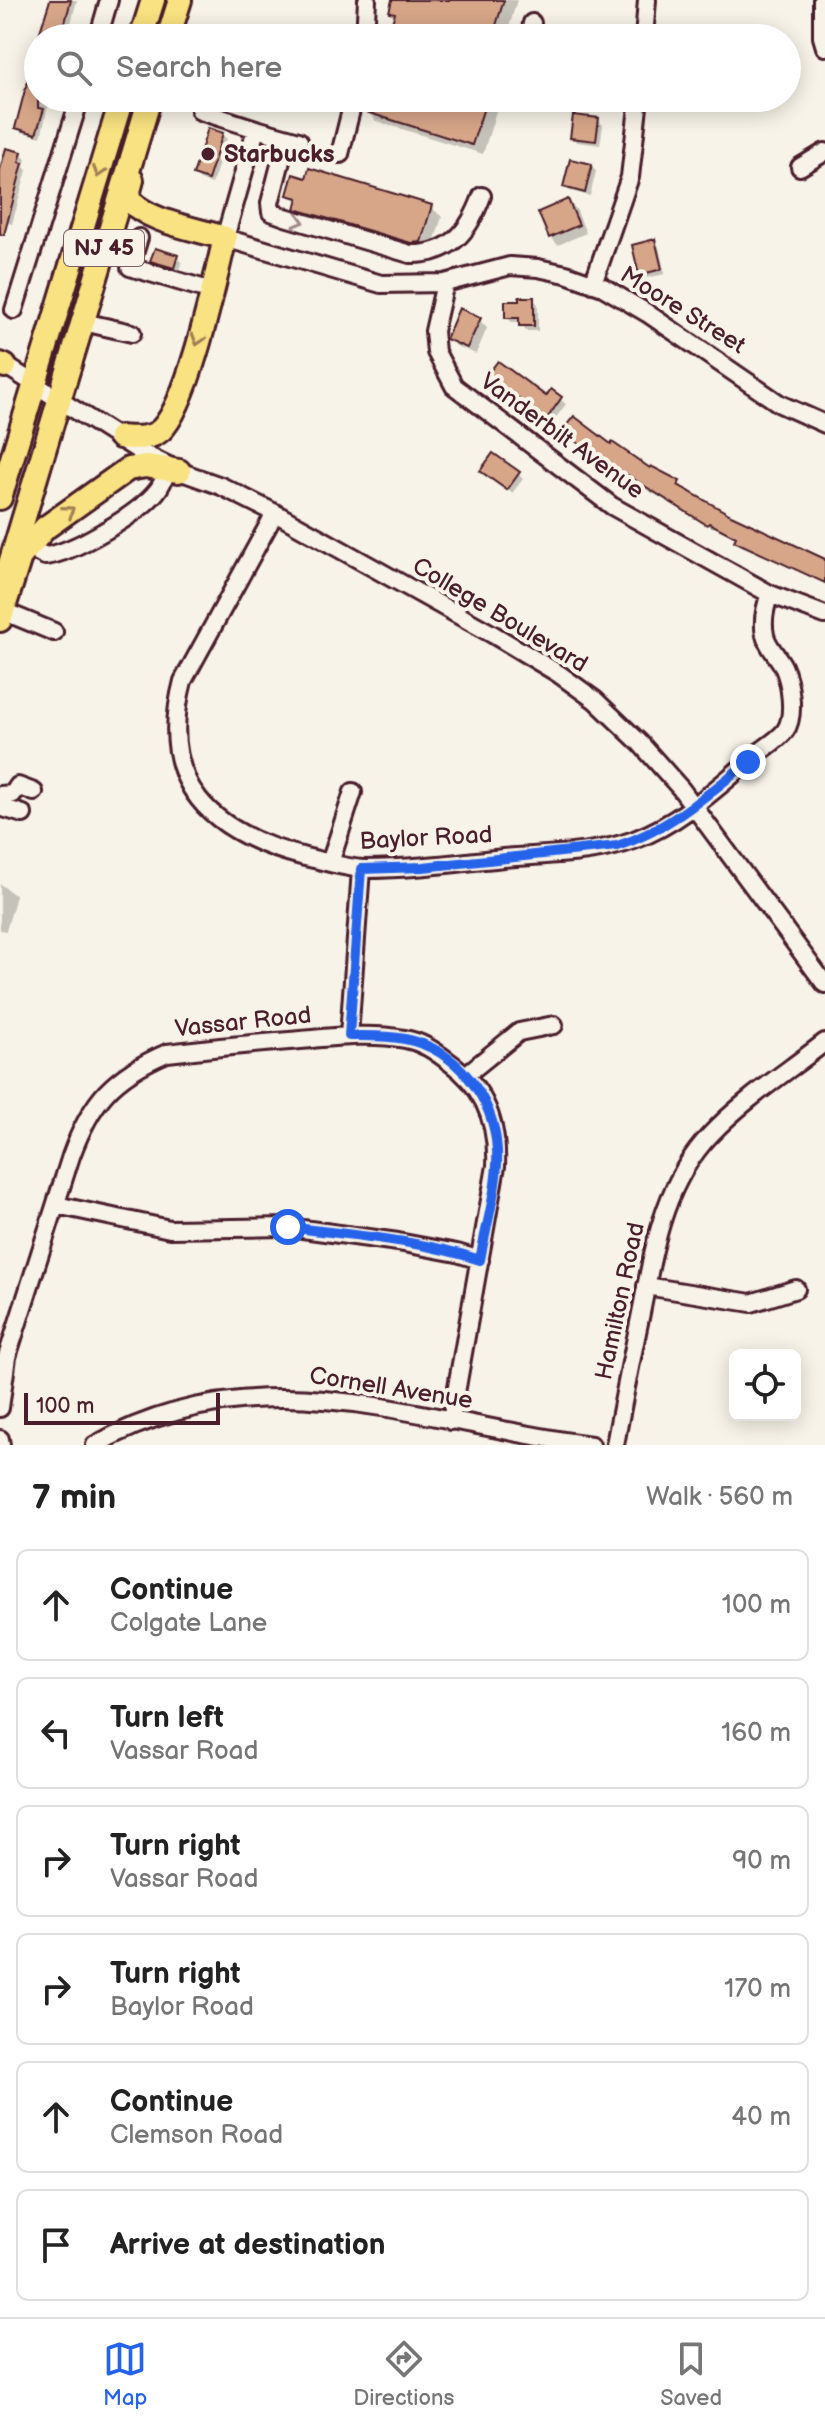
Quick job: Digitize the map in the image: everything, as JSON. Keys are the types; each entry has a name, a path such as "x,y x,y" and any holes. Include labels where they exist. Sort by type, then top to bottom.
{"main road":[{"path":"145,24 153,0"},
{"path":"172,24 180,0"},
{"name":"NJ 45","path":"0,498 118,112"},
{"name":"NJ 45","path":"1,609 59,398 146,112"},
{"path":"1,609 20,557 27,547 45,528 128,469 137,439 153,435 168,421 182,392 225,238 151,215 127,198 152,112"},
{"path":"86,314 99,289 121,224 129,218 151,215"},
{"path":"0,445 25,413"},
{"path":"131,452 146,466 174,470"}],"street":[{"path":"102,24 109,0"},
{"path":"366,24 367,0"},
{"path":"645,24 647,0"},
{"path":"822,0 825,47"},
{"path":"14,310 76,112"},
{"path":"203,112 293,140 270,203 271,212 285,217 410,254 425,254 442,250 457,240 475,214 482,196"},
{"path":"340,154 350,112"},
{"path":"593,284 630,177 637,112"},
{"path":"225,238 256,129"},
{"path":"800,167 825,152"},
{"path":"139,238 130,267 212,291"},
{"name":"Moore Street","path":"225,238 381,284 445,283 510,266 538,268 603,287 647,313 780,404 825,424"},
{"name":"Vanderbilt Avenue","path":"445,283 434,331 436,352 454,386 612,506 770,594 825,615"},
{"path":"86,314 132,333"},
{"path":"2,364 59,398 131,452"},
{"path":"27,547 45,556 80,546 148,501 174,470"},
{"name":"College Boulevard","path":"174,470 221,486 275,513 559,674 595,700 640,743 681,789 825,984"},
{"name":"Baylor Road","path":"275,513 183,681 178,702 178,755 195,794 227,827 256,842 361,869 423,867 617,846 659,829 692,807 786,729 791,705 784,668 765,637 764,610 770,594"},
{"path":"1,609 54,632"},
{"path":"0,795 13,794 18,786 34,792"},
{"path":"330,863 353,792"},
{"path":"0,807 23,814"},
{"path":"349,1036 361,869"},
{"path":"467,1074 519,1032 554,1025"},
{"name":"Vassar Road","path":"0,1408 4,1356 83,1125 100,1097 120,1078 167,1053 349,1036 408,1039 429,1047 467,1074 487,1104 497,1150 451,1421"},
{"name":"Hamilton Road","path":"615,1445 653,1246 663,1209 688,1165 710,1135 752,1097 825,1042"},
{"path":"56,1205 159,1227 202,1230 288,1227 398,1242 480,1260"},
{"path":"646,1286 751,1303 796,1289"},
{"name":"Cornell Avenue","path":"95,1445 145,1421 185,1409 213,1402 256,1398 323,1398 591,1445"},
{"path":"0,1439 1,1445"}],"building":[{"path":"50,0 71,0 65,24 42,24"},
{"path":"392,0 504,0 496,24 391,24 395,13 389,12"},
{"path":"24,94 24,112 43,112 36,134 15,128"},
{"path":"366,112 483,112 472,145"},
{"path":"573,115 599,118 596,141 570,138"},
{"name":"Starbucks","path":"208,128 223,133 208,180 193,175"},
{"path":"6,148 22,152 19,162 23,163 4,235 0,234 0,170"},
{"path":"570,159 592,164 585,193 563,187"},
{"path":"309,168 432,205 421,242 411,243 295,209 298,198 287,195 293,174 306,178"},
{"path":"568,199 579,225 549,238 538,212"},
{"path":"655,239 662,269 639,275 632,245"},
{"path":"155,248 178,255 174,268 150,261"},
{"path":"519,297 534,297 534,326 519,326 519,318 505,318 505,301 519,301"},
{"path":"459,308 481,318 467,348 446,339"},
{"path":"498,361 546,396 551,389 562,397 546,420 487,375"},
{"path":"574,416 650,468 680,481 678,485 731,515 825,559 825,583 734,541 736,537 709,523 707,525 587,450 562,431"},
{"path":"493,453 520,472 507,490 480,471"}],"place":[{"name":"Starbucks","path":"208,154"}],"route":[{"path":"288,1227 398,1242 480,1260 497,1150 494,1126 479,1089 467,1074 429,1047 408,1039 349,1036 361,869 423,867 617,846 659,829 748,762"}]}
